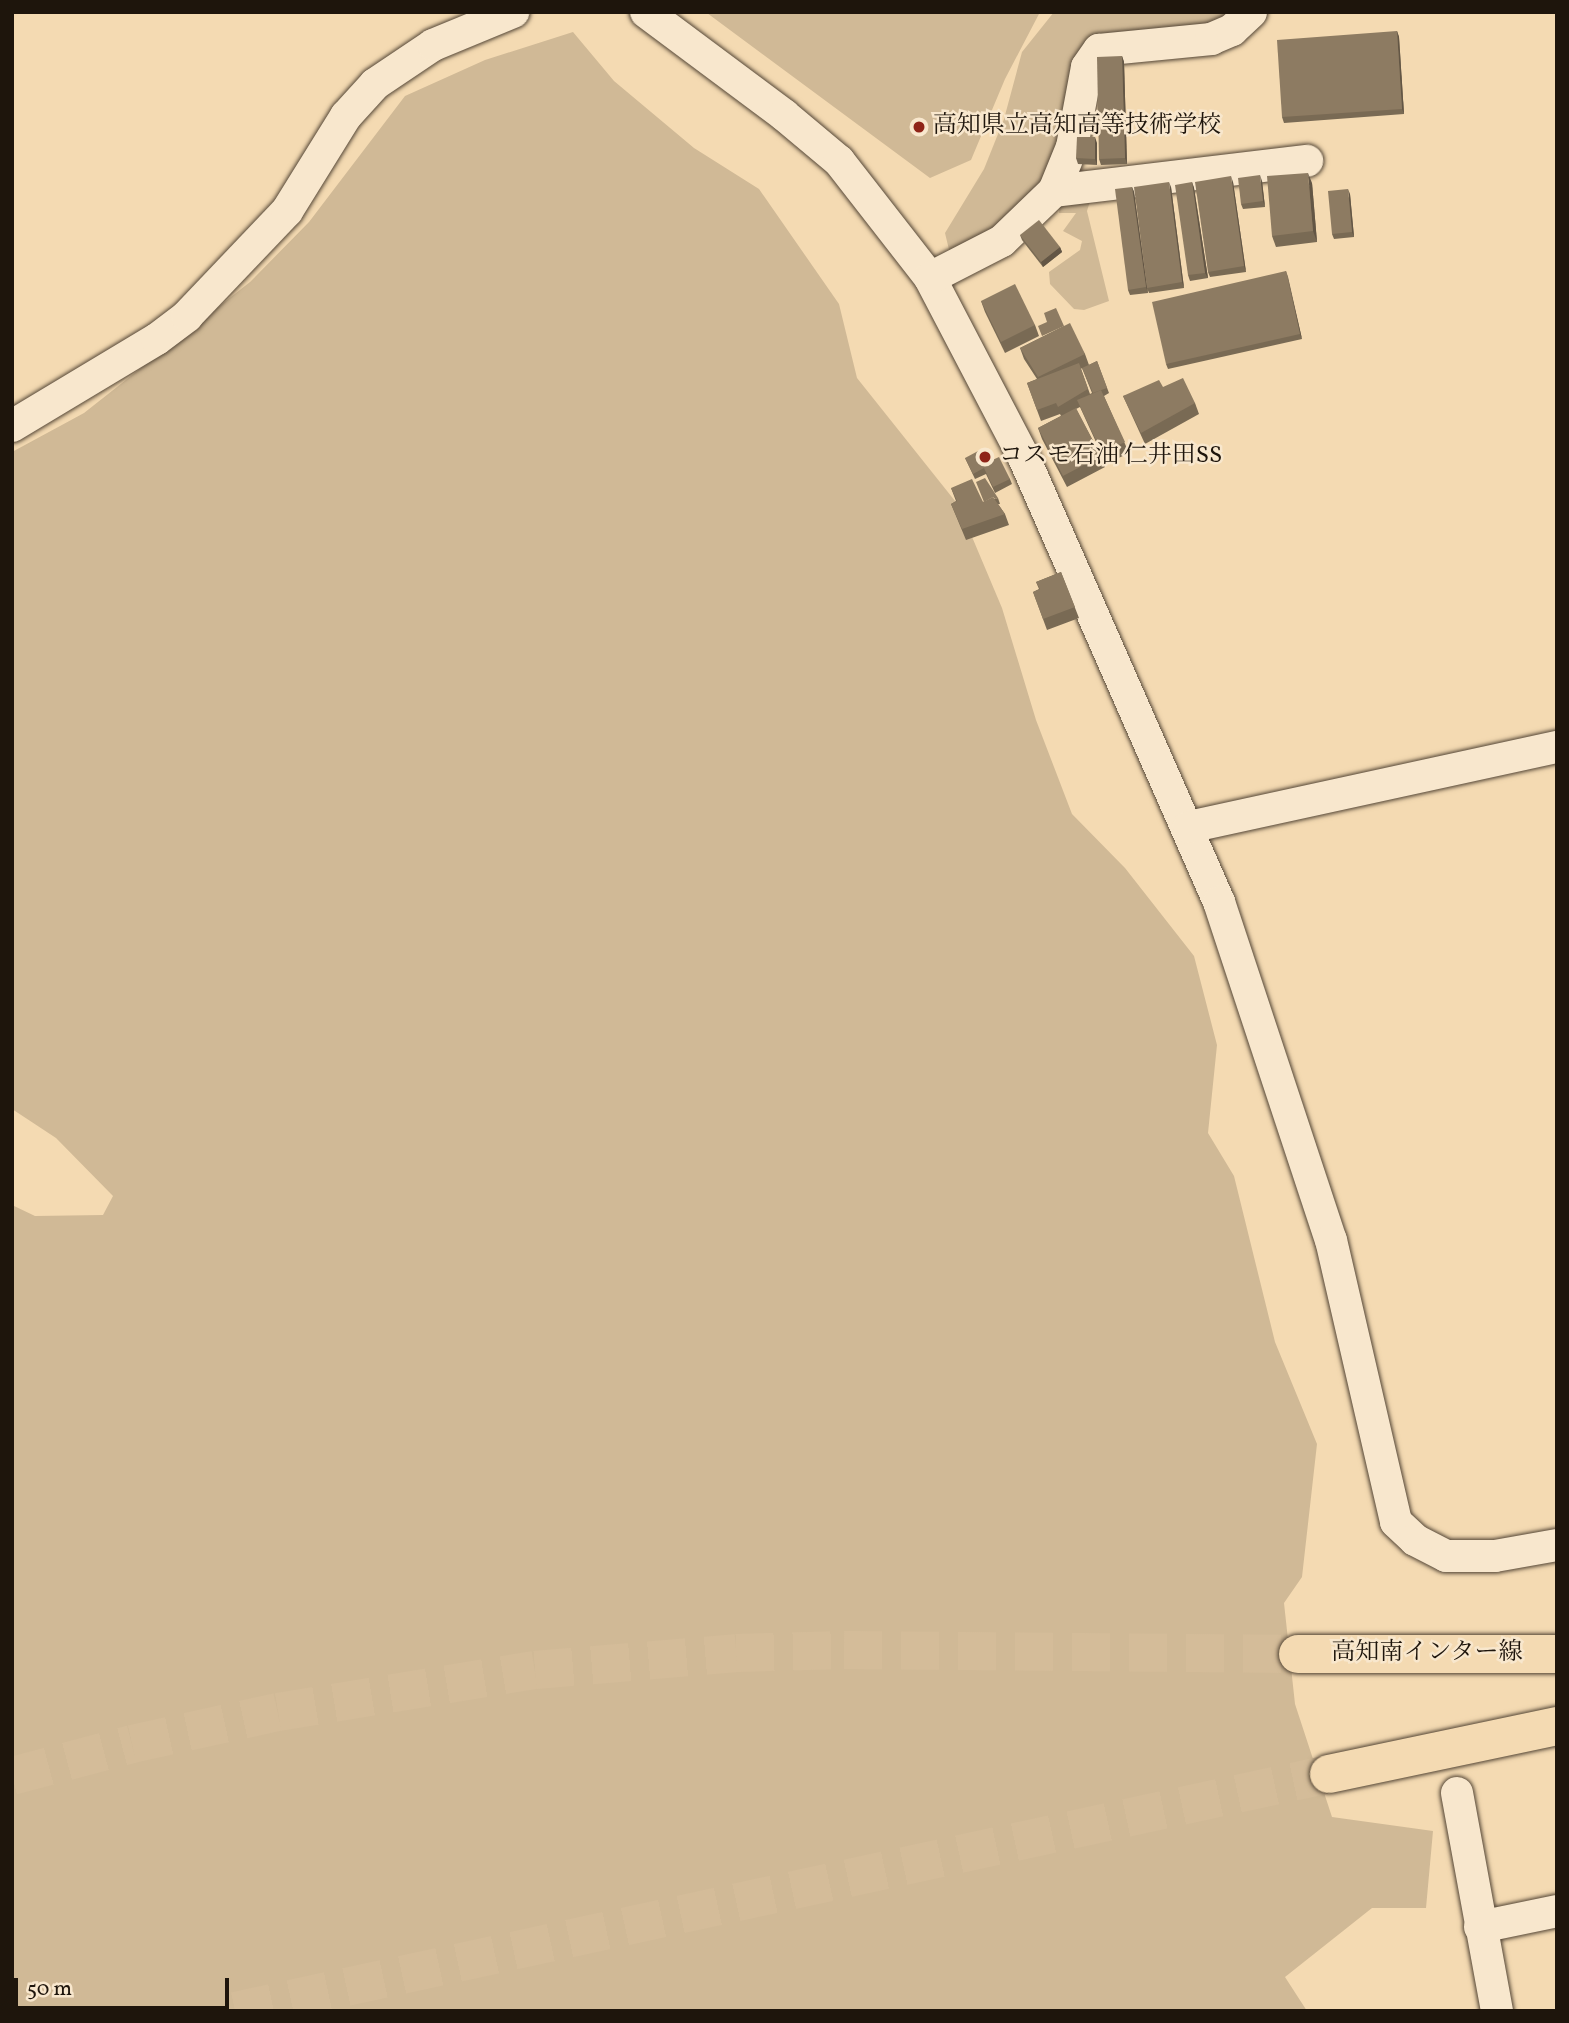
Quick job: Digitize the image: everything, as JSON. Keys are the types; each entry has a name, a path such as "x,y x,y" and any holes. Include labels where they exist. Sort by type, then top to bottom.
{"main road":[{"name":"高知南インター線","path":"1298,1654 1557,1654"},
{"path":"1329,1774 1557,1726"}],"street":[{"path":"12,426 156,340 187,316 287,211 346,116 375,84 433,45 513,12"},
{"path":"646,12 784,115 839,161 930,278 1026,460 1189,827 1219,902 1331,1240 1396,1522 1415,1540 1447,1556 1495,1556 1557,1545"},
{"path":"930,278 1002,241 1054,191 1072,147 1087,67 1099,50 1211,38 1232,30 1251,12"},
{"path":"1054,191 1307,161"},
{"path":"1189,827 1557,747"},
{"path":"1457,1793 1497,2011"},
{"path":"1480,1927 1557,1911"}],"shaded area":[{"name":"高知県立高知高等技術学校","path":"1040,12 1005,79 971,160 930,178 707,13"},
{"path":"1054,12 1231,12 1190,32 1099,38 1062,155 1031,205 951,258 945,233 984,169 1004,119 1022,52"},
{"path":"573,32 614,81 694,148 759,189 839,304 857,378 959,506 1002,608 1036,720 1072,814 1125,868 1194,956 1217,1045 1208,1133 1234,1176 1275,1342 1317,1444 1302,1577 1284,1603 1295,1704 1332,1817 1433,1831 1426,1908 1372,1908 1285,1977 1307,2011 12,2011 12,1205 35,1216 103,1215 113,1196 56,1138 12,1109 12,452 84,413 250,282 309,222 405,96 485,60"},
{"path":"1091,198 1087,211 1109,301 1084,310 1074,309 1050,284 1049,272 1080,250 1082,241 1063,231 1076,213 1059,213 1060,201"}],"building":[{"path":"1397,31 1402,109 1282,117 1277,40"},
{"path":"1122,56 1125,158 1099,159 1097,57"},
{"path":"1077,137 1095,137 1095,159 1076,158"},
{"path":"1308,173 1313,231 1272,236 1267,176"},
{"path":"1260,175 1263,201 1241,204 1238,178"},
{"path":"1231,176 1244,266 1208,272 1195,182"},
{"path":"1169,182 1182,282 1147,288 1134,187"},
{"path":"1192,182 1205,273 1188,275 1175,185"},
{"path":"1132,187 1146,287 1128,290 1115,189"},
{"path":"1348,189 1352,232 1332,234 1328,191"},
{"path":"1039,220 1060,247 1041,262 1020,235"},
{"path":"1286,271 1300,334 1166,364 1152,302"},
{"path":"1015,284 1035,325 1001,342 981,301"},
{"path":"1056,308 1064,326 1042,336 1038,326 1047,322 1044,313"},
{"path":"1070,323 1085,354 1038,377 1020,348"},
{"path":"1097,361 1107,388 1093,393 1082,368"},
{"path":"1079,363 1088,389 1058,407 1056,403 1037,410 1027,383"},
{"path":"1183,378 1195,403 1141,433 1123,396 1159,380 1163,387"},
{"path":"1101,390 1125,442 1102,453 1077,400"},
{"path":"1076,408 1101,456 1063,476 1038,428"},
{"path":"980,450 986,463 999,457 1010,479 993,487 984,468 973,474 965,458"},
{"path":"985,478 998,498 993,497 984,502 976,482"},
{"path":"972,479 983,502 993,497 1005,514 962,529 951,504 957,501 951,488"},
{"path":"1061,572 1075,607 1043,619 1033,592 1040,589 1036,582"}],"tunnel":[{"path":"12,1776 132,1744 278,1712 535,1670 736,1653 844,1650 1298,1654"},
{"path":"235,2011 1329,1774"}],"place":[{"name":"高知県立高知高等技術学校","path":"919,127"},
{"name":"コスモ石油 仁井田SS","path":"985,457"}]}
